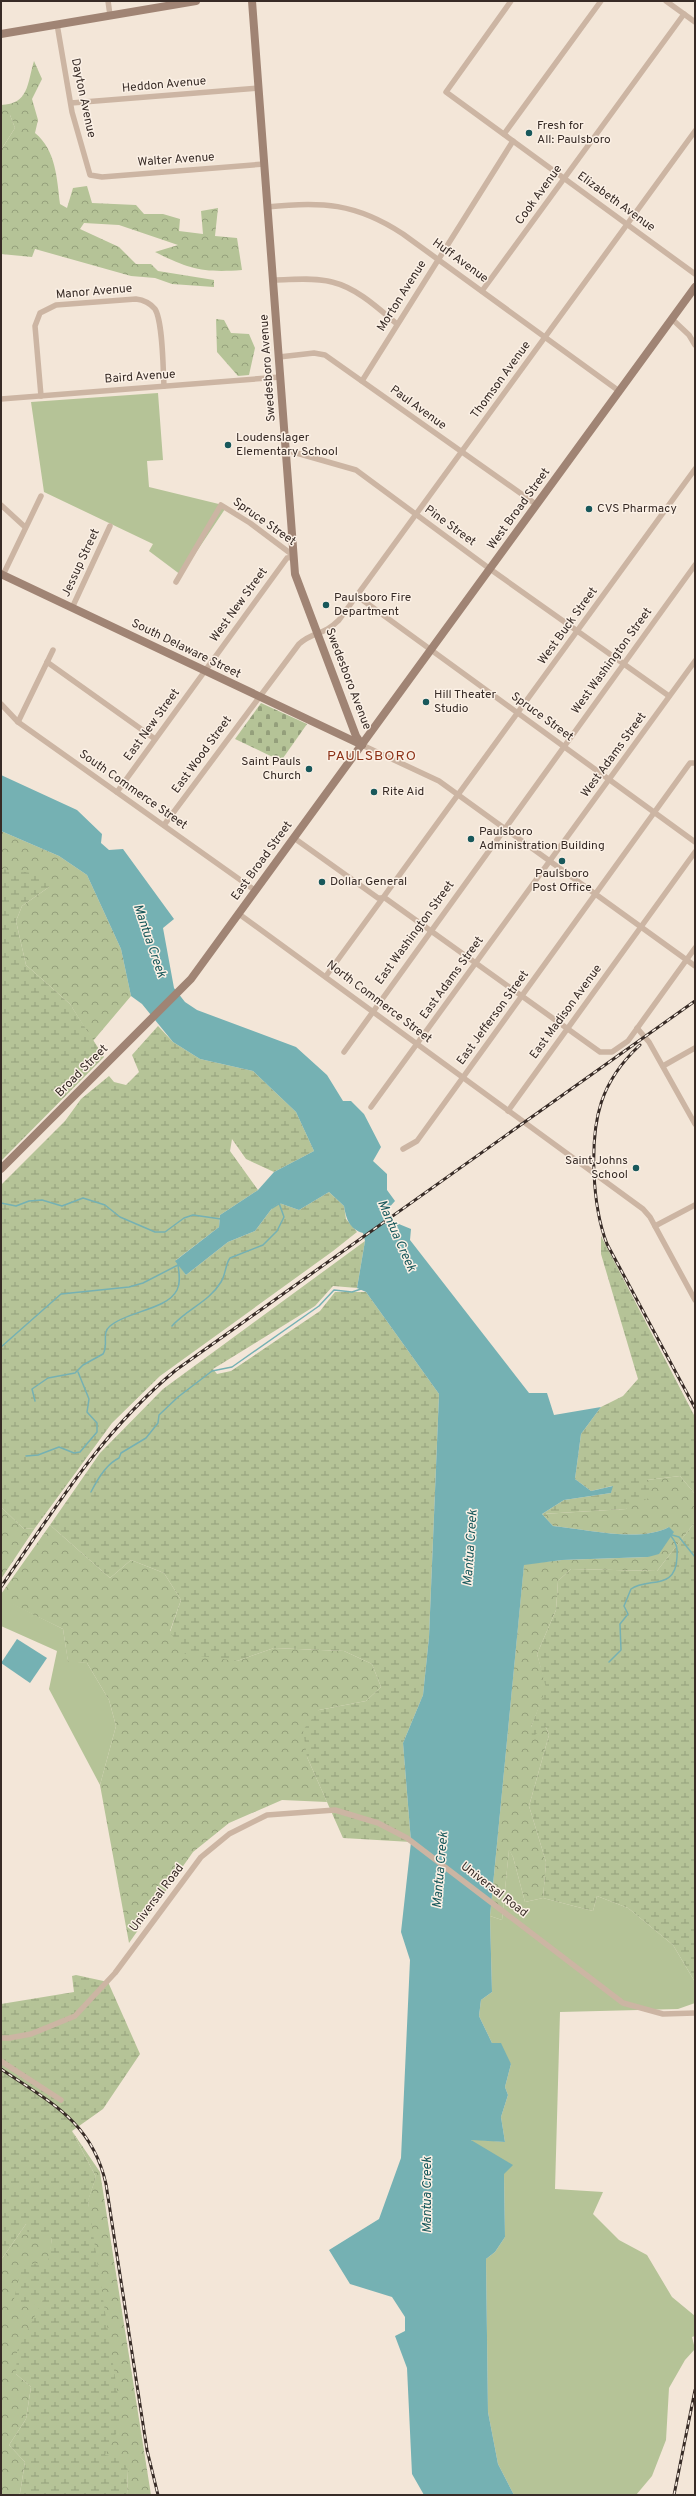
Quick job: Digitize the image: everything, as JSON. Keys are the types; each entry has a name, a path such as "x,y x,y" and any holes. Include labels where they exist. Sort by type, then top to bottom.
{"main road":[{"path":"1,34 196,1"},
{"name":"Swedesboro Avenue","path":"252,1 295,574 356,736 362,745"},
{"name":"West Broad Street","path":"362,745 695,287"},
{"name":"South Delaware Street","path":"2,575 204,672 362,745"},
{"name":"East Broad Street","path":"180,991 239,914 362,745"},
{"name":"Broad Street","path":"1,1169 180,991"}],"street":[{"path":"108,1 110,15"},
{"name":"Elizabeth Avenue","path":"511,1 446,92 695,274"},
{"path":"504,134 601,1"},
{"path":"666,1 695,22"},
{"name":"Cook Avenue","path":"482,291 684,14"},
{"name":"Dayton Avenue","path":"58,24 71,103 90,175"},
{"name":"Heddon Avenue","path":"71,103 258,88"},
{"name":"Thomson Avenue","path":"318,634 330,629 357,596 695,131"},
{"name":"Morton Avenue","path":"362,381 513,141"},
{"name":"Walter Avenue","path":"90,175 102,177 264,164"},
{"name":"Huff Avenue","path":"267,206 323,204 358,210 388,224 619,391"},
{"path":"273,280 320,280 333,282 366,300 397,324"},
{"name":"Manor Avenue","path":"41,396 35,326 40,313 56,305 136,299 148,303 154,308 159,320 164,386"},
{"path":"672,320 689,335 695,345"},
{"name":"Paul Avenue","path":"279,357 314,353 325,355 460,453 537,505"},
{"name":"Baird Avenue","path":"1,399 280,377"},
{"name":"Pine Street","path":"286,450 356,470 415,515 669,696"},
{"name":"West Buck Street","path":"326,976 385,898 695,469"},
{"path":"2,575 41,496"},
{"path":"1,505 25,527"},
{"name":"Spruce Street","path":"176,582 221,505 250,523 294,556"},
{"name":"Jessup Street","path":"72,608 110,526"},
{"name":"West New Street","path":"204,672 287,558 294,556"},
{"name":"West Washington Street","path":"505,828 695,565"},
{"name":"Spruce Street","path":"357,596 695,842"},
{"name":"East Wood Street","path":"164,826 258,697 299,644 311,635 318,634"},
{"path":"18,722 53,650"},
{"name":"West Adams Street","path":"550,861 695,661"},
{"path":"47,662 155,739"},
{"name":"East New Street","path":"117,792 204,672"},
{"name":"South Commerce Street","path":"1,704 18,722 256,891"},
{"path":"362,745 429,776 505,828 695,966"},
{"name":"East Jefferson Street","path":"404,1149 417,1141 690,763 695,763"},
{"name":"East Washington Street","path":"344,1052 505,828"},
{"path":"294,838 378,898 385,898 600,1052 612,1052 628,1041 695,948"},
{"name":"East Madison Avenue","path":"508,1111 695,852"},
{"name":"East Adams Street","path":"371,1107 550,861"},
{"name":"North Commerce Street","path":"239,914 326,976 328,981 647,1213 695,1300"},
{"path":"638,1028 649,1042 695,1124"},
{"path":"663,1066 695,1048"},
{"path":"655,1226 695,1205"},
{"name":"Universal Road","path":"1,2038 31,2034 75,2016 115,1973 201,1857 229,1834 267,1815 335,1810 378,1823 407,1838 623,2004 664,2014 695,2014"},
{"path":"1,2061 61,2100"}],"green space":[{"path":"34,61 42,79 32,99 38,120 35,133 42,140 51,156 56,175 60,204 67,208 73,188 87,186 92,203 136,205 144,214 163,214 180,219 179,231 203,234 201,211 218,208 215,236 237,238 242,270 217,271 187,266 155,252 178,245 119,225 84,223 80,229 119,247 136,264 151,264 158,271 214,280 214,287 172,284 155,278 131,276 35,249 32,257 1,254 1,150 15,128 10,115 1,115 1,105 10,104 22,97 28,85"},
{"path":"1,115 10,115 15,128 1,150"},
{"path":"216,319 224,320 231,333 249,334 255,348 249,375 238,376 217,352"},
{"path":"158,393 163,460 147,461 149,487 227,506 181,575 149,551 153,544 44,492 31,402"},
{"path":"261,703 307,724 281,761 235,739"},
{"path":"1,831 59,856 87,875 121,949 131,996 93,1041 70,1004 26,965 16,921 22,906 49,887 1,869"},
{"path":"1,869 49,875 49,887 22,906 16,921 26,965 70,1004 104,1057 1,1161"},
{"path":"158,1026 173,1042 200,1059 253,1071 296,1112 314,1151 274,1172 246,1159 232,1139 230,1151 258,1190 220,1215 219,1227 176,1260 186,1275 228,1242 255,1231 273,1207 279,1203 299,1210 329,1192 344,1206 346,1219 357,1232 160,1376 112,1423 35,1528 24,1529 1,1507 1,1185 65,1121 81,1099 109,1076 114,1082 126,1085 139,1072 132,1055"},
{"path":"601,1236 695,1417 695,1494 680,1476 647,1480 651,1497 626,1509 542,1514 564,1500 611,1493 612,1486 591,1491 575,1479 581,1434 601,1407 623,1396 638,1379 601,1254"},
{"path":"365,1241 357,1288 333,1286 315,1306 213,1369 217,1374 231,1371 320,1311 335,1292 366,1292 439,1394 429,1637 423,1695 403,1743 411,1842 343,1838 307,1757 303,1730 319,1710 366,1701 381,1687 372,1664 344,1651 274,1648 237,1661 185,1654 170,1632 181,1600 164,1573 131,1560 110,1578 50,1525 100,1453 163,1389"},
{"path":"680,1476 695,1494 695,1522 657,1571 571,1569 558,1581 556,1610 537,1654 547,1688 531,1727 546,1727 549,1735 529,1806 546,1862 543,1898 525,1902 513,1857 509,1850 502,1920 490,1916 524,1564 562,1560 648,1557 669,1527 657,1532 643,1534 612,1534 553,1526 542,1514 626,1509 647,1480"},
{"path":"1,1507 24,1529 35,1528 1,1579"},
{"path":"695,1522 695,1982 673,1945 628,1908 597,1896 593,1911 543,1898 546,1862 529,1806 549,1735 546,1727 532,1737 531,1727 546,1688 537,1654 556,1610 558,1581 571,1569 657,1571"},
{"path":"50,1525 110,1578 131,1560 164,1573 181,1600 170,1631 237,1661 274,1648 344,1651 372,1664 381,1687 366,1701 319,1710 307,1757 327,1802 282,1800 229,1823 193,1852 129,1943 100,1785 116,1726 109,1700 87,1663 68,1662 63,1629 1,1599 1,1594"},
{"path":"1,1598 63,1629 68,1661 87,1663 109,1700 116,1726 100,1785 49,1689 57,1651 1,1626"},
{"path":"509,1849 513,1857 525,1902 543,1898 593,1911 597,1896 628,1908 673,1945 695,1982 695,2003 678,2009 560,2012 555,2189 603,2192 593,2214 619,2240 647,2255 672,2297 695,2316 695,2336 692,2337 695,2349 685,2360 669,2388 666,2440 652,2476 636,2495 514,2495 498,2464 488,2412 486,2259 495,2252 505,2237 504,2174 470,2139 505,2142 501,2117 508,2095 505,2087 511,2064 492,2043 479,2016 481,2000 492,1992 490,1916 502,1920"},
{"path":"76,1975 108,1982 140,2054 103,2109 72,2131 96,2177 88,2201 122,2422 105,2455 122,2458 128,2470 127,2495 18,2495 20,2493 25,2462 9,2445 26,2419 31,2387 16,2374 17,2351 44,2298 28,2308 14,2299 22,2265 48,2262 52,2238 29,2240 26,2224 1,2260 1,2004 74,1992 72,1976"},
{"path":"72,2131 100,2172 151,2495 127,2495 128,2470 105,2456 88,2200 96,2177"},
{"path":"26,2224 52,2238 45,2297 16,2374 31,2387 26,2419 9,2445 25,2462 20,2493 18,2495 1,2495 1,2260"}],"water":[{"name":"Mantua Creek","path":"1,775 77,810 102,834 101,843 109,850 123,849 174,919 163,928 174,988 185,1002 197,1010 296,1047 327,1075 343,1101 351,1101 364,1114 381,1147 373,1161 387,1174 387,1190 395,1201 386,1211 394,1222 411,1229 410,1240 529,1393 547,1393 554,1415 601,1407 581,1434 575,1479 591,1491 613,1486 611,1493 564,1500 542,1514 553,1526 597,1532 628,1535 643,1534 657,1532 669,1527 674,1532 659,1554 648,1557 562,1560 524,1565 490,1916 492,1992 481,2000 479,2016 492,2043 501,2043 511,2064 505,2087 508,2095 501,2117 505,2142 471,2140 513,2165 504,2174 505,2237 495,2252 486,2259 488,2412 498,2464 514,2495 424,2495 412,2474 407,2368 395,2336 405,2331 405,2317 392,2297 350,2284 329,2250 379,2219 401,2158 410,1960 401,1932 411,1842 403,1743 423,1695 429,1637 439,1394 366,1292 357,1288 365,1241 363,1233 351,1226 347,1219 344,1206 329,1192 299,1210 279,1203 273,1207 255,1231 228,1242 186,1275 175,1261 219,1227 220,1215 258,1190 274,1172 314,1151 296,1112 253,1071 200,1059 173,1042 142,1004 131,996 121,949 87,875 59,856 1,831"},
{"path":"17,1639 47,1658 30,1683 1,1663"}],"waterway":[{"path":"1,1203 16,1206 29,1201 42,1200 62,1206 83,1198 105,1205 120,1217 155,1232 165,1232 184,1218 193,1215 221,1219"},
{"path":"172,1326 216,1289 223,1279 230,1258 263,1245 277,1231 284,1217 279,1203"},
{"path":"272,1208 280,1203"},
{"path":"1,1347 61,1294 129,1287 143,1283 180,1264"},
{"path":"35,1401 32,1389 48,1378 75,1373 83,1365 103,1354 105,1350 105,1336 107,1329 110,1326 117,1321 156,1306 172,1297 179,1284 178,1265"},
{"path":"91,1492 102,1473 110,1464 119,1458 121,1453 146,1438 158,1423 159,1415 178,1397 212,1371 232,1367 319,1306 334,1290 352,1292 361,1289"},
{"path":"26,1456 38,1455 59,1447 74,1453 80,1452 97,1432 97,1423 87,1412 89,1399 78,1372"},
{"path":"672,1535 679,1537 695,1557"},
{"path":"609,1662 621,1650 620,1624 628,1614 624,1606 631,1589 666,1579 672,1575 675,1568 677,1548 671,1536"}],"railway":[{"path":"1,1587 60,1500 103,1444 125,1418 176,1370 695,1001"},
{"path":"640,1045 626,1059 616,1073 607,1087 601,1102 597,1118 594,1153 596,1200 601,1227 607,1244 695,1408"},
{"path":"1,2069 36,2092 67,2116 80,2129 91,2145 99,2163 106,2184 147,2450 158,2495"},
{"path":"674,2495 695,2390"}],"place":[{"name":"Fresh for All: Paulsboro","path":"529,133"},
{"name":"Loudenslager Elementary School","path":"228,445"},
{"name":"CVS Pharmacy","path":"589,509"},
{"name":"Paulsboro Fire Department","path":"326,605"},
{"name":"Hill Theater Studio","path":"426,702"},
{"name":"Saint Pauls Church","path":"309,769"},
{"name":"Rite Aid","path":"374,792"},
{"name":"Paulsboro Administration Building","path":"471,839"},
{"name":"Paulsboro Post Office","path":"562,861"},
{"name":"Dollar General","path":"322,882"},
{"name":"Saint Johns School","path":"636,1168"}],"district":[{"name":"PAULSBORO","path":"372,756"}]}
